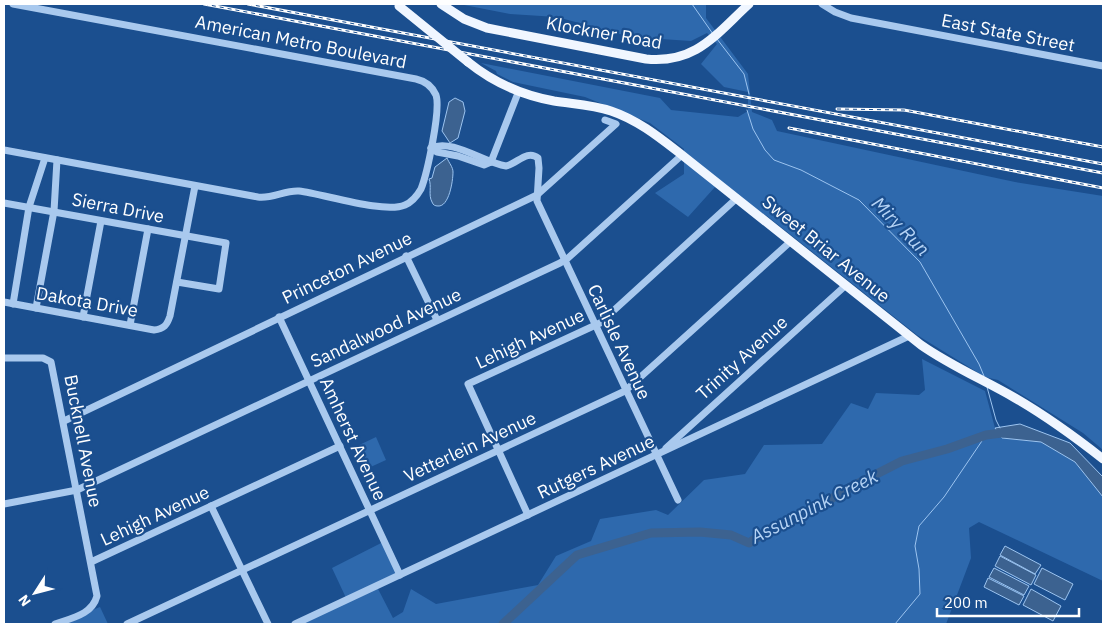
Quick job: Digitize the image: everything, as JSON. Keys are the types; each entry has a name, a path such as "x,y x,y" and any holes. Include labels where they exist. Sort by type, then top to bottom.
{"main road":[{"name":"Klockner Road","path":"442,4 460,17 483,27 646,59 666,60 684,56 708,42 749,4"},
{"name":"Sweet Briar Avenue","path":"398,5 474,67 506,87 541,98 593,106 615,113 642,126 737,198 935,356 1000,390 1053,422 1103,459"}],"street":[{"name":"American Metro Boulevard","path":"4,150 263,198 298,191 381,207 396,208 410,202 419,192 431,148 437,102 436,95 430,87 419,80 13,4"},
{"name":"East State Street","path":"822,4 835,12 851,18 1103,66"},
{"path":"491,162 518,92"},
{"name":"Princeton Avenue","path":"64,421 537,195 616,124 605,120"},
{"path":"431,148 437,152 458,156 484,165 491,162 508,166 526,156 536,156 539,161 537,195"},
{"name":"Sandalwood Avenue","path":"4,504 77,490 564,260 682,155"},
{"path":"12,304 29,207 45,158"},
{"path":"36,308 54,211 57,160"},
{"path":"177,282 194,186"},
{"name":"Carlisle Avenue","path":"537,195 536,201 626,391 659,454 678,500"},
{"name":"Lehigh Avenue","path":"498,450 468,384 595,326 737,198"},
{"name":"Sierra Drive","path":"4,203 226,243 219,290 177,282"},
{"path":"83,317 101,221"},
{"path":"130,325 148,229"},
{"name":"Vetterlein Avenue","path":"127,624 626,391 790,242"},
{"path":"406,256 437,320"},
{"name":"Dakota Drive","path":"4,302 154,330 164,327 168,323 177,282"},
{"name":"Trinity Avenue","path":"659,454 845,286"},
{"name":"Amherst Avenue","path":"279,317 400,574"},
{"name":"Rutgers Avenue","path":"295,624 909,336"},
{"name":"Bucknell Avenue","path":"4,358 43,358 50,360 53,366 96,587 95,601 90,609 55,624"},
{"name":"Lehigh Avenue","path":"91,562 340,446"},
{"path":"498,450 528,515"},
{"path":"211,506 268,624"}],"shaded area":[{"path":"459,4 706,4 706,18 748,74 752,112 772,120 777,131 1015,182 1103,196 1103,450 1083,433 998,380 985,377 917,335 767,216 715,187 688,217 655,193 684,174 684,149 650,123 585,97 513,82 481,63 660,98 671,110 738,117 748,111 748,92 724,87 701,64 717,44 707,33 691,41 631,37 557,17 510,14"},
{"path":"455,98 463,102 465,111 458,138 450,143 442,131 449,102"},
{"path":"447,158 453,170 451,187 445,202 442,205 436,206 431,199 429,179 432,178 435,167"},
{"path":"922,359 985,391 995,428 1002,438 1041,442 1075,462 1103,497 1103,581 979,522 969,528 971,558 946,624 296,624 347,600 332,568 387,540 403,574 377,587 393,618 403,612 411,589 436,604 538,585 556,556 591,541 600,519 656,510 668,515 704,480 745,474 764,445 822,444 851,403 868,409 876,393 919,395 925,390"},
{"path":"1020,424 1070,443 1103,477 1103,497 1075,462 1041,442 1002,438 995,428"},
{"path":"376,437 386,460 364,470 353,448"},
{"path":"1005,546 1041,565 1035,574 1000,555"},
{"path":"1000,556 1036,575 1031,585 995,566"},
{"path":"994,568 1029,586 1024,595 989,577"},
{"path":"1042,568 1073,584 1065,600 1034,584"},
{"path":"988,578 1024,596 1019,605 984,587"},
{"path":"1031,589 1061,606 1053,621 1023,605"},
{"path":"100,607 108,624 58,624"}],"waterway":[{"name":"Miry Run","path":"692,4 713,34"},
{"name":"Miry Run","path":"717,39 744,74 749,94"},
{"name":"Miry Run","path":"747,110 753,129 765,150 774,160 801,170 859,200 920,262 979,364 984,376"},
{"name":"Miry Run","path":"987,387 1000,428"},
{"name":"Assunpink Creek","path":"503,624 577,555 651,533 700,532 731,535 749,543 770,529 799,518 851,487 902,461 947,449 986,435 1010,432"},
{"path":"895,624 920,594 919,569 915,546 919,526 944,497 986,435"}],"railway":[{"path":"204,4 1103,173"},
{"path":"248,4 1103,164"},
{"path":"837,109 904,110 1103,147"},
{"path":"789,128 1103,188"}]}
